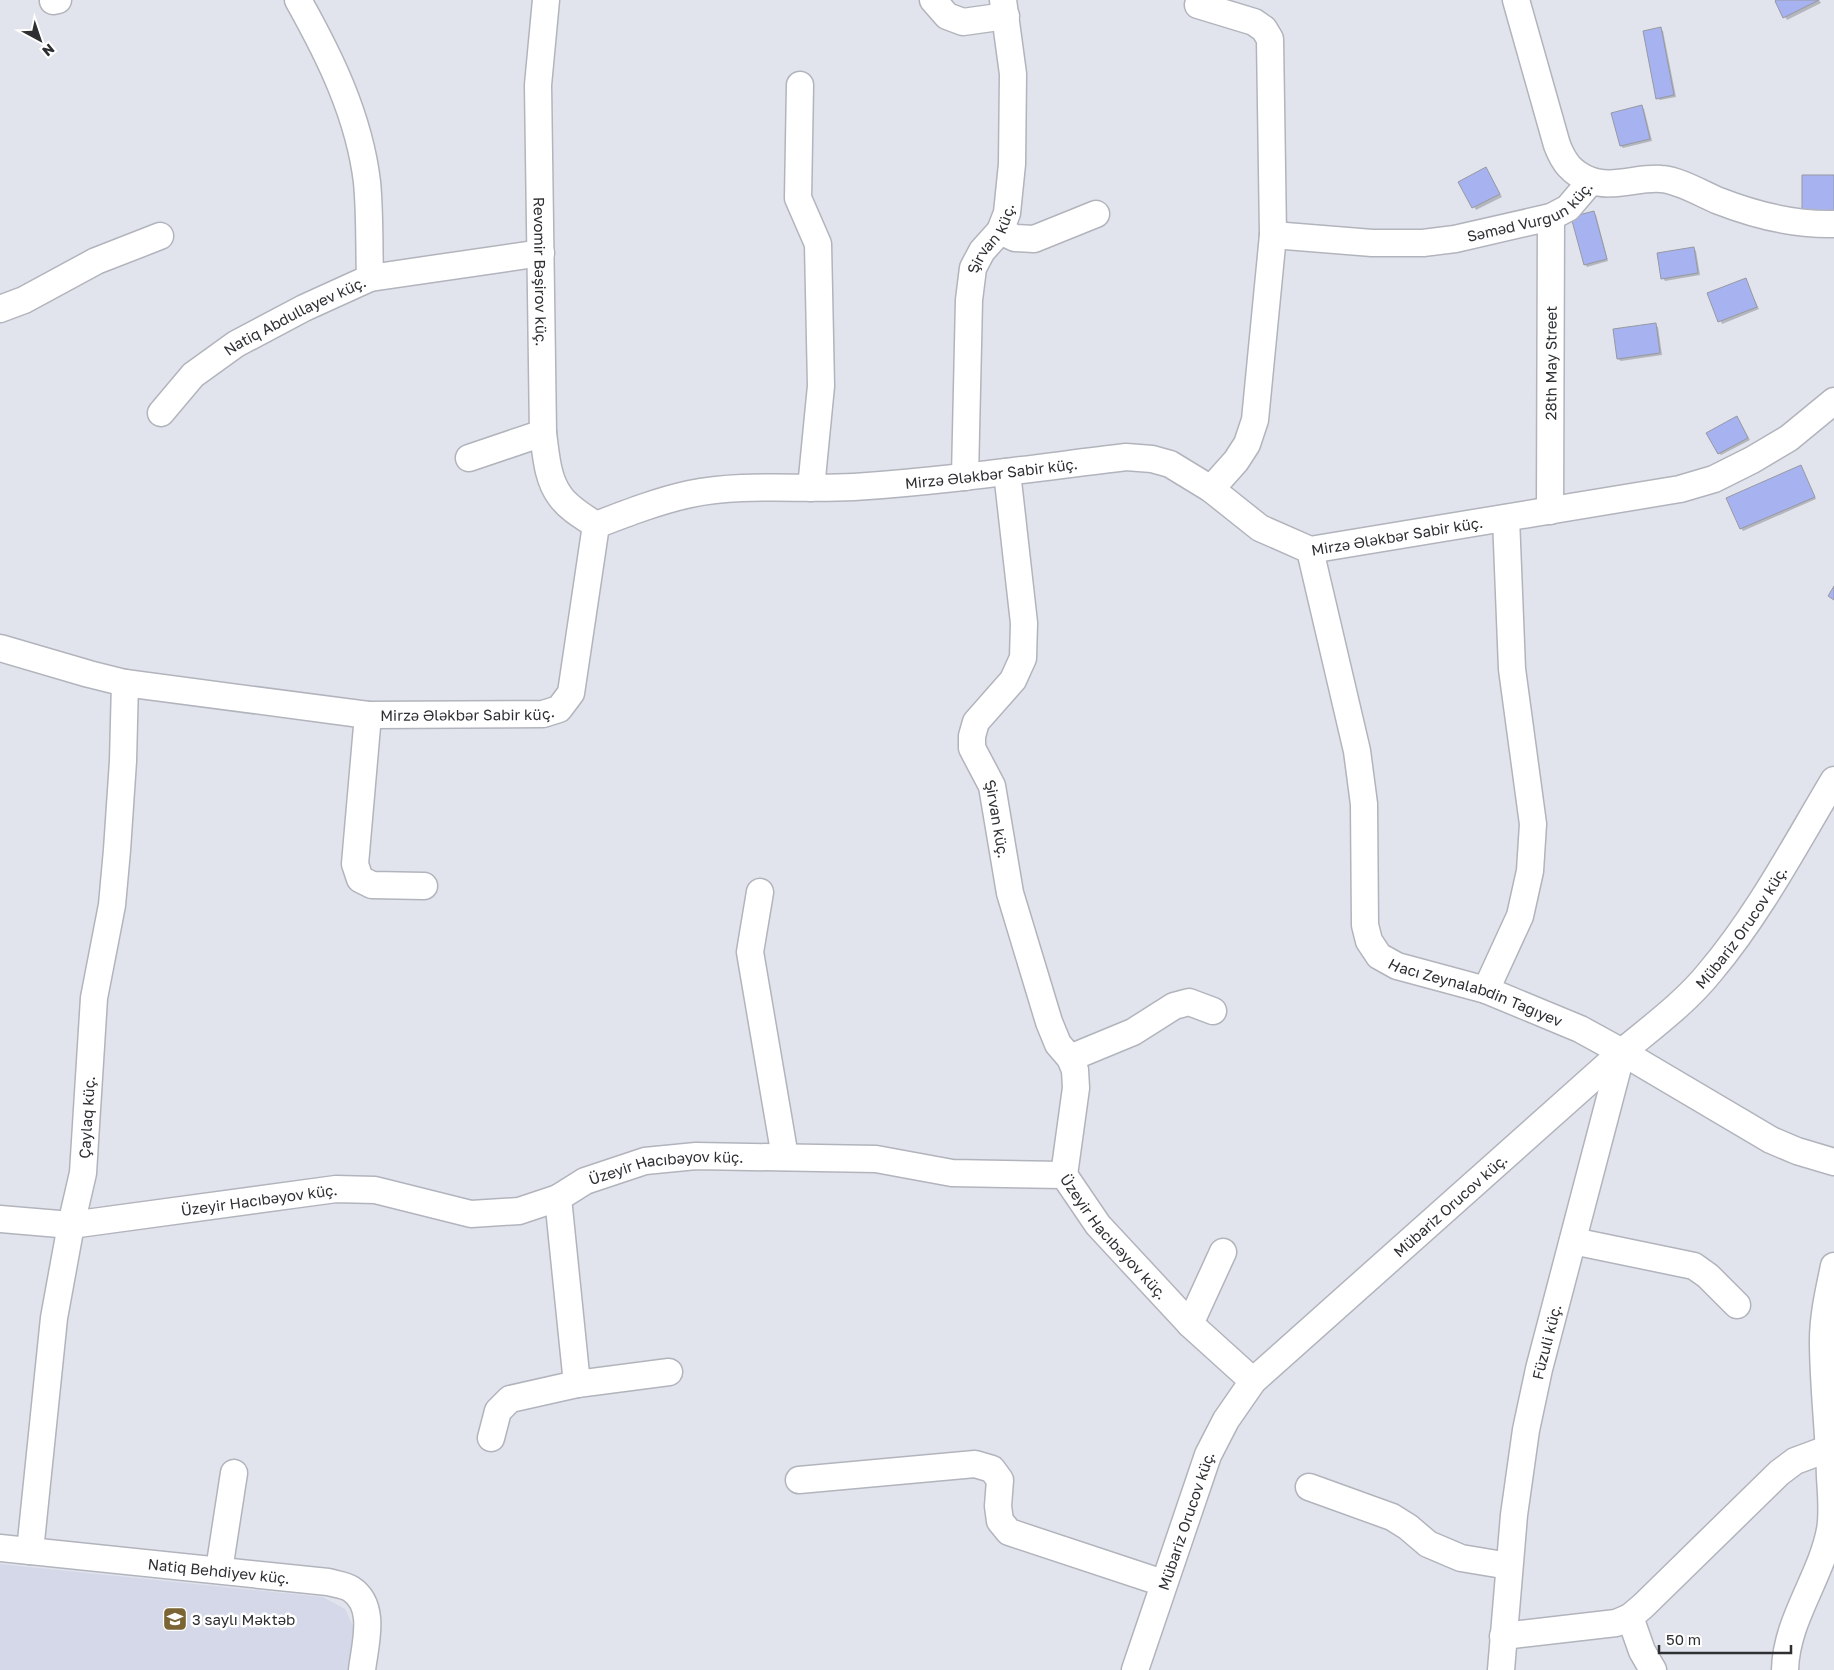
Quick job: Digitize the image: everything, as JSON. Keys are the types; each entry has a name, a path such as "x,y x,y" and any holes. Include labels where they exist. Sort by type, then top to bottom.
{"street":[{"name":"Natiq Abdullayev küç.","path":"161,413 193,375 236,344 304,308 370,278 367,182 361,145 346,97 325,48 298,0"},
{"name":"Revomir Bəşirov küç.","path":"546,0 538,85 543,433 549,472 559,496 574,511 596,525"},
{"path":"934,0 947,16 963,22 1004,8"},
{"path":"1516,0 1562,159 1573,172 1591,181"},
{"path":"1198,5 1254,22 1264,29 1270,39 1273,235 1255,420 1247,444 1236,461 1211,489"},
{"name":"Şirvan küç.","path":"965,477 969,300 973,268 982,250 1000,230 1008,213 1012,164 1013,74 1004,8"},
{"path":"800,84 798,198 818,244 821,386 811,488"},
{"name":"Səməd Vurğun küç.","path":"1273,235 1372,243 1423,243 1455,239 1550,217 1568,208 1591,181 1609,183 1662,179 1720,202 1780,219 1812,224 1834,224"},
{"path":"1000,230 1015,238 1034,239 1096,214"},
{"name":"28th May Street","path":"1550,217 1550,511"},
{"path":"0,309 24,300 96,261 160,236"},
{"path":"370,278 541,253"},
{"name":"Mirzə Ələkbər Sabir küç.","path":"0,648 125,683 368,715 543,714 559,709 571,693 596,525 652,504 691,494 742,489 853,487 965,477 1126,457 1152,459 1170,464 1211,489 1260,528 1310,550 1680,489 1714,479 1752,460 1789,438 1834,401"},
{"path":"470,458 543,433"},
{"name":"Şirvan küç.","path":"1007,472 1024,623 1023,658 1012,680 976,722 972,736 972,748 992,786 1010,893 1049,1022 1058,1044 1070,1058 1075,1070 1076,1088 1064,1175"},
{"path":"1486,990 1520,916 1530,871 1533,824 1512,669 1506,518"},
{"name":"Hacı Zeynalabdin Tağıyev","path":"1310,550 1357,751 1364,804 1364,925 1369,941 1379,956 1397,966 1486,990 1580,1029 1770,1140 1797,1151 1834,1162"},
{"name":"Çaylaq küç.","path":"30,1551 54,1318 71,1225 83,1174 94,998 112,905 123,761 125,683"},
{"path":"368,715 355,864 360,878 372,884 424,886"},
{"name":"Mübariz Orucov küç.","path":"1135,1670 1208,1455 1226,1420 1253,1381 1622,1052 1675,1008 1709,973 1748,921 1834,780"},
{"path":"760,892 750,952 785,1157"},
{"path":"1070,1058 1133,1032 1174,1006 1188,1002 1213,1011"},
{"name":"Füzuli küç.","path":"1501,1670 1514,1515 1526,1430 1539,1369 1622,1052"},
{"name":"Üzeyir Hacıbəyov küç.","path":"0,1219 71,1225 336,1189 375,1190 471,1214 519,1211 558,1198 585,1181 645,1161 696,1156 876,1159 952,1173 1064,1175 1098,1225 1190,1324 1253,1381"},
{"path":"558,1198 577,1384"},
{"path":"1572,1241 1694,1266 1708,1276 1737,1305"},
{"path":"1190,1324 1223,1252"},
{"path":"1785,1670 1785,1654 1792,1630 1825,1547 1830,1529 1830,1448 1823,1340 1829,1317 1834,1266"},
{"path":"490,1438 498,1411 510,1399 577,1384 669,1372"},
{"path":"1503,1636 1616,1623 1630,1617 1779,1473 1796,1461 1830,1448"},
{"path":"798,1480 975,1464 992,1468 1000,1480 998,1506 1000,1522 1009,1532 1163,1583"},
{"path":"219,1570 234,1473"},
{"path":"1309,1488 1392,1518 1408,1527 1428,1544 1460,1558 1509,1566"},
{"name":"Natiq Behdiyev küç.","path":"0,1548 328,1582 351,1589 365,1604 368,1627 362,1670"},
{"path":"1630,1617 1642,1651 1653,1670"}],"shaded area":[{"name":"3 saylı Məktəb","path":"0,1564 323,1597 345,1609 354,1628 349,1670 0,1670"}],"building":[{"path":"1776,0 1819,0 1783,18"},
{"path":"1661,27 1674,95 1656,99 1643,31"},
{"path":"1642,105 1650,139 1620,146 1611,113"},
{"path":"1486,167 1500,194 1472,208 1458,182"},
{"path":"1802,175 1834,175 1834,212 1802,211"},
{"path":"1594,211 1607,259 1584,265 1571,217"},
{"path":"1694,247 1698,273 1661,279 1657,253"},
{"path":"1746,278 1757,307 1718,322 1707,293"},
{"path":"1656,323 1660,353 1617,359 1613,329"},
{"path":"1737,416 1748,438 1718,454 1706,433"},
{"path":"1801,465 1815,497 1740,529 1726,498"},
{"path":"1834,586 1834,600 1828,596"}],"place":[{"name":"3 saylı Məktəb","path":"175,1619"}]}
